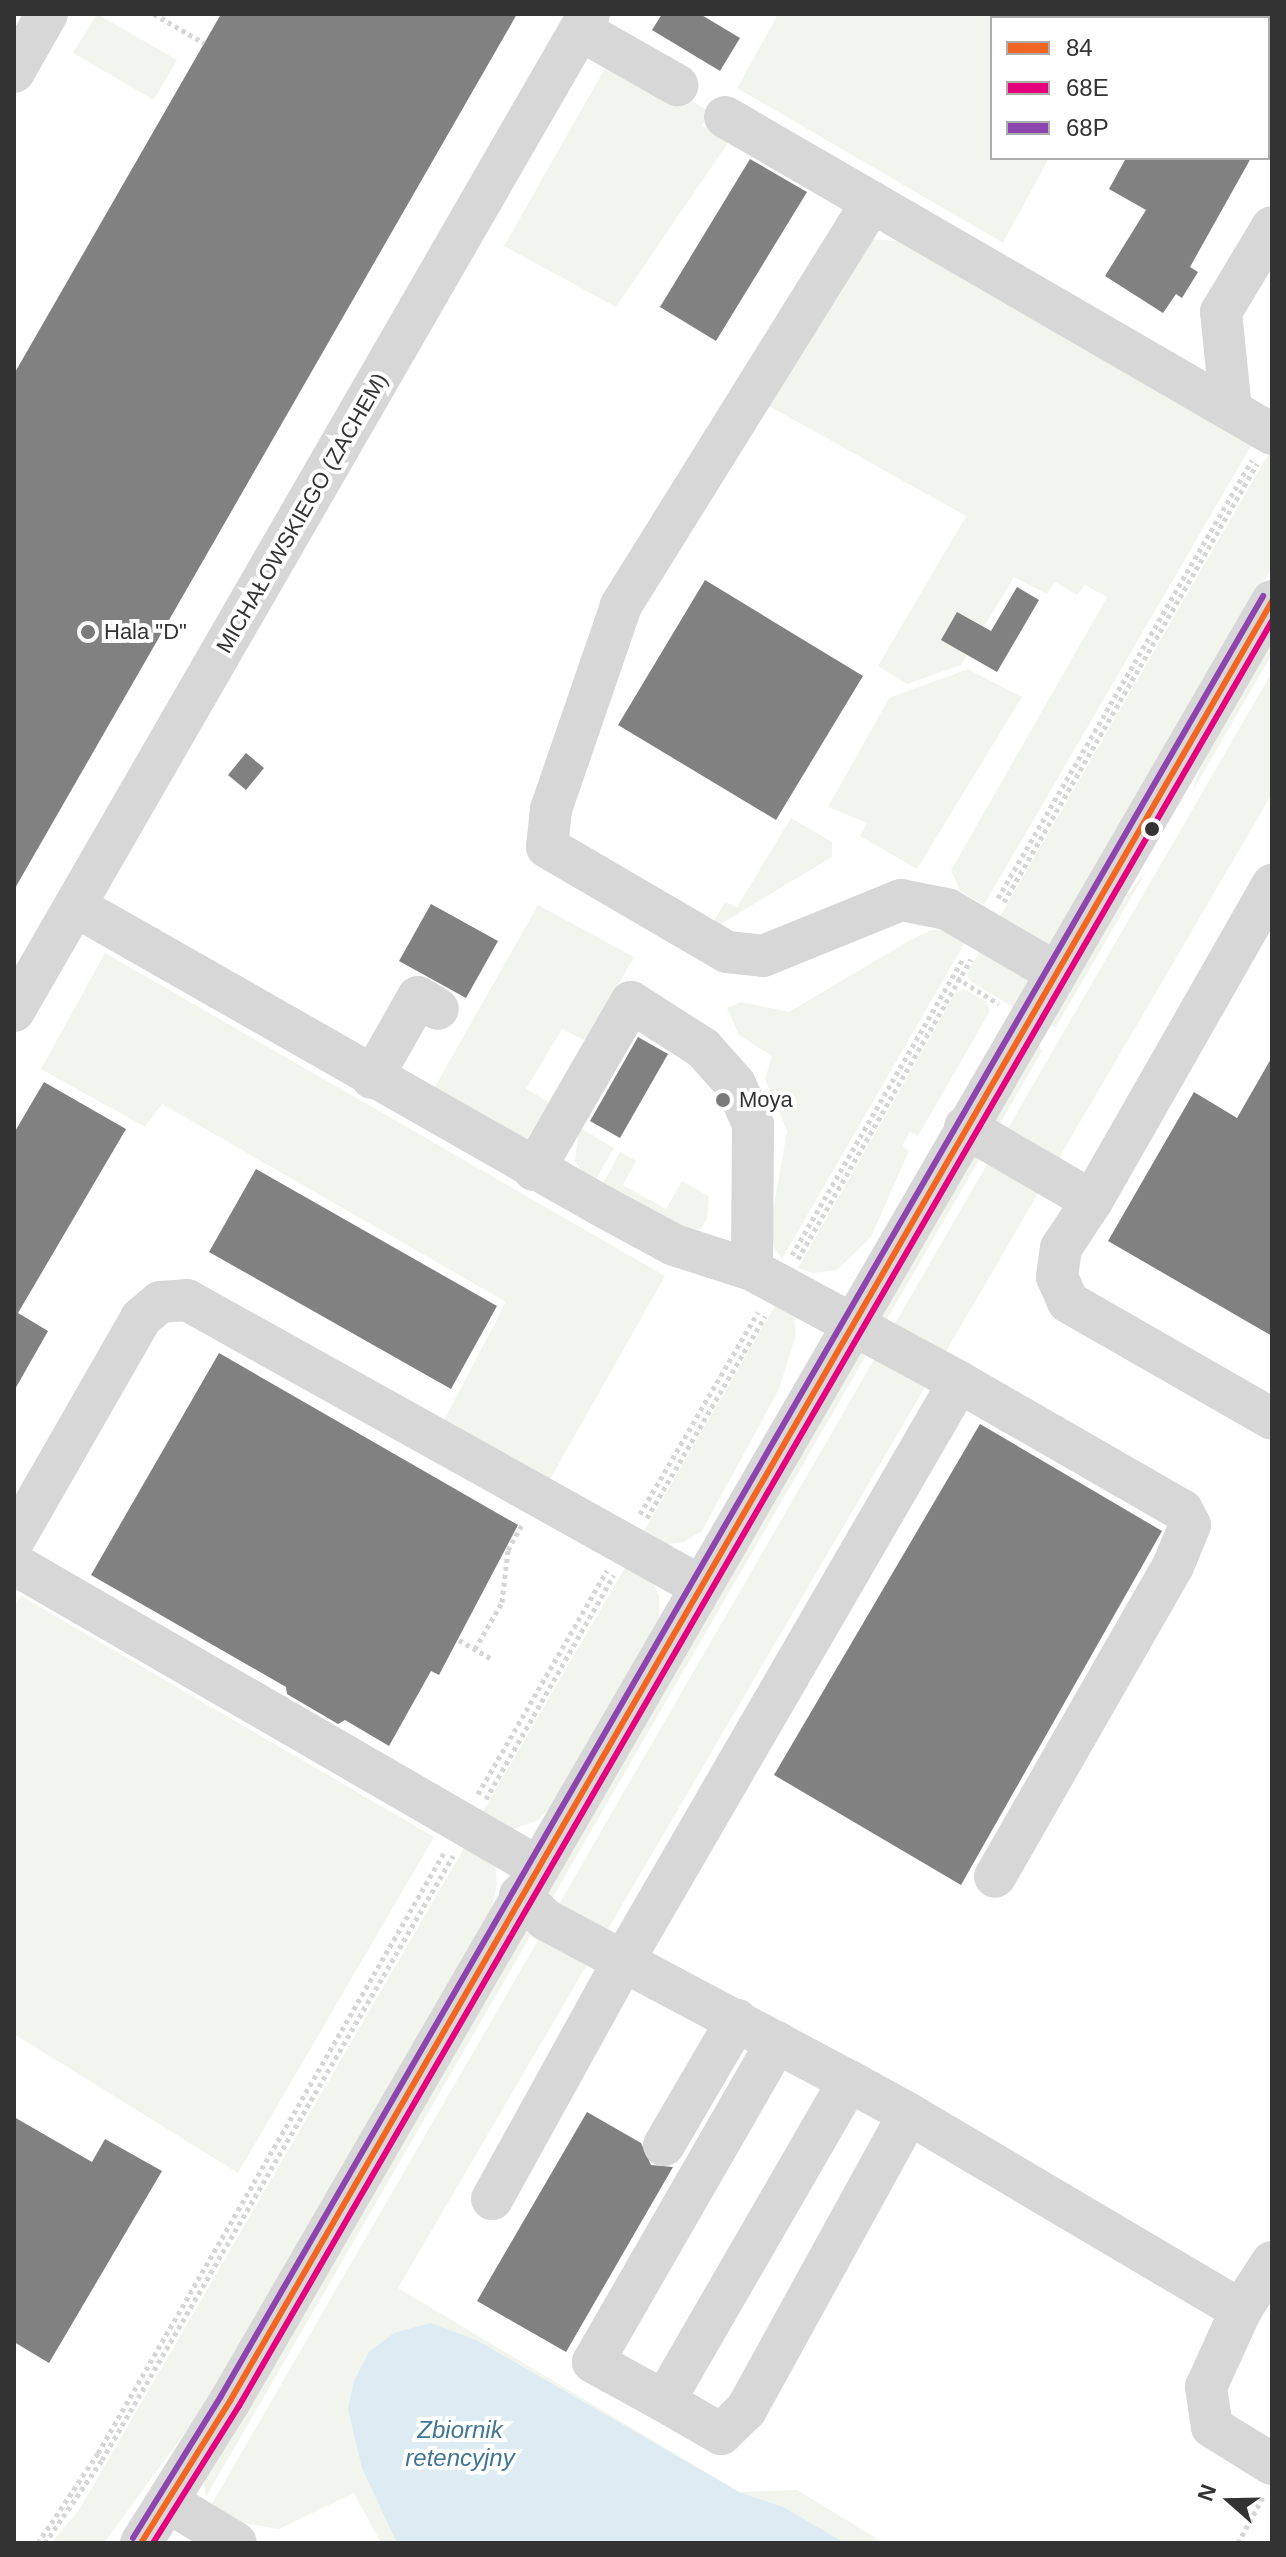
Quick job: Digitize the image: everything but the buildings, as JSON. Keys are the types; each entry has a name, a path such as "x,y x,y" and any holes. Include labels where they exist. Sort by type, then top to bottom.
{"street":[{"path":"14,72 47,14"},
{"path":"584,22 677,85"},
{"name":"MICHAŁOWSKIEGO (ZACHEM)","path":"14,1011 584,22"},
{"path":"725,117 1231,410 1267,441"},
{"path":"872,202 621,606 551,809 547,847 727,952 763,956 901,900 947,909 1055,972"},
{"path":"1231,410 1221,312 1272,227"},
{"path":"141,2543 168,2502 1055,972 1257,662 1272,601"},
{"path":"1272,885 1092,1201 1061,1248 1057,1277 1068,1302 1272,1419"},
{"path":"75,906 534,1170 674,1245 770,1280 959,1382 1182,1510 1190,1525 1173,1566 995,1877"},
{"path":"372,1078 418,997 438,1009"},
{"path":"534,1170 631,1002 703,1048 735,1084 753,1124 770,1280"},
{"path":"965,1127 1092,1201"},
{"path":"14,1540 141,1318 152,1306 178,1299 204,1305 700,1586"},
{"path":"492,2199 624,1960 959,1382"},
{"path":"14,1564 465,1825 528,1881 546,1920 909,2114 1241,2310"},
{"path":"664,2145 737,2020"},
{"path":"777,2042 593,2362 721,2434 746,2410 909,2114"},
{"path":"664,2401 849,2081"},
{"path":"1270,2476 1212,2427 1206,2387 1241,2310 1272,2262"},
{"path":"168,2502 236,2543"}],"path":[{"path":"154,14 204,43"},
{"path":"983,930 1267,441"},
{"path":"38,2543 98,2453 627,1545 770,1280 983,930 1267,441"},
{"path":"475,1649 502,1602 510,1545 539,1495"},
{"path":"459,1640 493,1660"},
{"path":"45,2543 102,2460 465,1825"},
{"path":"1238,2543 1270,2476"}],"shaded area":[{"path":"97,14 177,60 154,100 73,53"},
{"path":"778,14 1124,16 990,16 990,160 1048,160 1003,243 737,88"},
{"path":"612,56 709,111 702,126 730,140 616,307 504,246"},
{"path":"870,239 897,241 1255,439 984,905 960,891 951,870 1107,597 1085,585 1077,595 1055,582 1047,594 1014,577 961,665 907,684 878,666 966,516 762,402"},
{"path":"1272,448 1272,567 1016,1009 969,980 967,973"},
{"path":"1272,629 1272,654 1191,794 1202,763"},
{"path":"968,669 1022,697 917,869 860,836 867,823 828,807 889,698"},
{"path":"1272,672 1272,794 398,2288 739,2492 797,2490 884,2543 381,2543 354,2493 279,2529 232,2521 210,2507"},
{"path":"791,818 832,842 832,857 719,925 713,923 725,902 737,907"},
{"path":"1147,870 1056,1027 1043,1025 1094,938"},
{"path":"538,905 634,957 586,1041 562,1029 526,1089 549,1102 523,1145 428,1099"},
{"path":"962,927 971,932 782,1259 768,1239 787,1131 765,1079 772,1056 739,1035 727,1008 742,1002 789,1012 912,939 932,930"},
{"path":"105,953 665,1276 548,1483 442,1424 506,1302 162,1104 145,1127 41,1069"},
{"path":"964,989 986,1002 990,1011 918,1136 910,1132 902,1146 909,1151 871,1237 837,1270 813,1273 798,1268 956,992"},
{"path":"1034,1041 1042,1051 206,2497 203,2478"},
{"path":"579,1127 614,1148 592,1186 575,1161"},
{"path":"620,1152 636,1161 623,1185 666,1209 682,1181 709,1196 707,1219 700,1229 689,1232 600,1189"},
{"path":"780,1297 793,1312 796,1335 779,1389 702,1531 684,1542 661,1545 640,1538"},
{"path":"630,1559 651,1578 659,1596 659,1624 559,1799 537,1821 516,1828 496,1829 477,1822"},
{"path":"21,1596 434,1837 238,2173 14,2034 14,1607"},
{"path":"470,1838 495,1862 497,1884 489,1919 217,2389 104,2543 51,2543 79,2510"}],"water":[{"name":"Zbiornik retencyjny","path":"431,2323 478,2341 739,2492 783,2507 845,2543 397,2543 362,2468 348,2409 354,2381 369,2352 394,2333"}],"transit line":[{"name":"68P","path":"133,2538 221,2396 1263,596"},
{"name":"84","path":"141,2543 230,2401 1272,601"},
{"name":"68E","path":"153,2543 239,2406 1272,621"}],"place":[{"name":"Hala \"D\"","path":"88,632"},
{"name":"Moya","path":"723,1100"}]}
